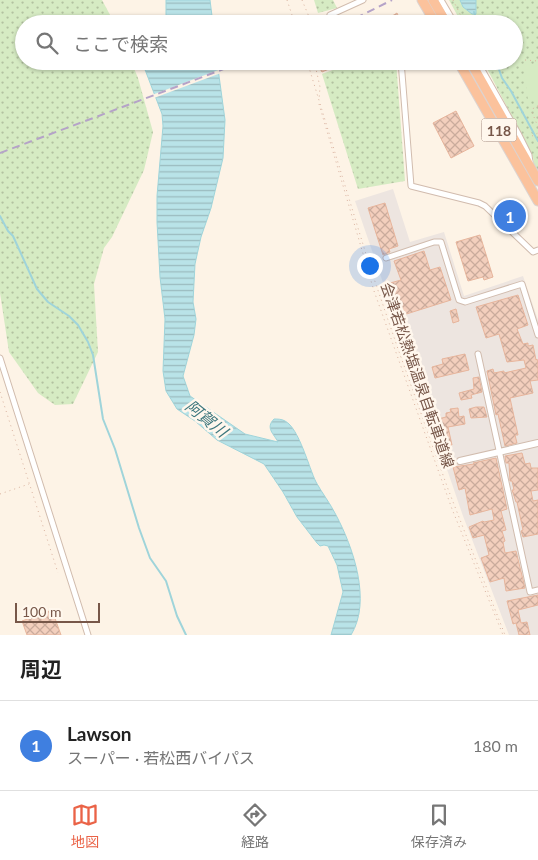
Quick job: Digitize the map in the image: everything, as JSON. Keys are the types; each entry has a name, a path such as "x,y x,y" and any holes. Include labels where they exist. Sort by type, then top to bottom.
{"highway":[{"path":"420,0 430,15"},
{"path":"433,0 442,15"},
{"name":"118","path":"463,70 538,201"},
{"name":"118","path":"475,70 538,182"}],"street":[{"path":"332,15 353,2 363,0"},
{"path":"420,0 428,15"},
{"path":"442,0 450,15"},
{"path":"403,70 411,186 479,203 533,252 538,250"},
{"path":"459,70 526,185 532,191"},
{"path":"482,70 526,148 532,170"},
{"path":"386,258 434,242 441,242 459,300 465,302 522,284 538,335"},
{"path":"478,354 530,592 538,590"},
{"path":"0,358 88,635"},
{"path":"460,461 538,443"}],"path":[{"path":"287,0 292,15"},
{"path":"302,0 308,15"},
{"path":"452,0 460,15"},
{"path":"525,60 538,61"},
{"path":"310,70 319,102"},
{"path":"316,70 320,87 319,107 374,291 452,509 504,635"},
{"path":"538,106 533,109 532,115 538,127"},
{"path":"532,136 537,133"},
{"path":"0,392 58,573"},
{"path":"0,494 29,484"}],"shaded area":[{"path":"393,189 410,242 444,232 464,296 523,276 538,320 538,635 509,635 463,516 355,201"}],"green space":[{"path":"0,0 102,0 110,15 15,15 15,70 135,70 153,132 144,170 112,237 104,248 94,284 98,352 73,404 55,405 38,393 9,352 0,293"},
{"path":"314,0 333,0 337,8 318,13"},
{"path":"449,0 538,0 538,177 533,157 488,70 523,70 523,15 457,15"},
{"path":"538,64 538,100 528,100 523,65"},
{"path":"333,70 397,70 405,181 358,189 322,74"}],"water":[{"path":"166,0 210,0 212,15 166,15"},
{"path":"460,0 476,0 476,14 472,14 463,7"},
{"name":"阿賀川","path":"145,70 218,70 225,120 223,158 195,264 193,302 196,319 194,335 183,376 190,396 245,434 278,442 270,428 271,422 274,419 285,421 295,432 316,482 334,511 354,558 358,574 360,606 357,621 351,635 331,635 343,592 337,565 328,546 320,546 317,543 297,517 264,464 217,440 195,421 177,409 166,391 163,371 165,319 160,277 157,222 157,196 163,126 162,114"}],"pier":[{"path":"221,70 221,73 154,98 152,95"}],"building":[{"path":"456,111 474,146 451,158 433,123"},
{"path":"385,203 398,246 389,249 390,252 383,255 368,208"},
{"path":"512,208 518,218 509,223 502,213"},
{"path":"480,235 493,277 484,280 483,277 468,281 456,242"},
{"path":"424,251 430,270 440,267 451,300 400,316 390,283 401,280 394,261"},
{"path":"518,295 528,325 517,329 523,344 533,345 538,363 538,380 530,381 533,393 510,398 518,435 515,435 517,443 505,446 498,414 496,415 487,371 493,369 494,373 504,371 504,373 526,368 524,360 507,362 499,334 486,338 476,307"},
{"path":"456,309 459,321 453,323 450,311"},
{"path":"465,354 469,370 435,378 432,367 443,364 442,359"},
{"path":"479,377 482,392 471,395 472,398 461,400 459,393 474,389 473,378"},
{"path":"484,407 487,417 471,418 469,409"},
{"path":"458,408 459,417 464,416 465,424 448,427 452,445 444,447 438,419 446,417 446,413 451,412 450,409"},
{"path":"522,453 525,464 530,463 531,468 538,468 538,490 531,491 533,501 538,500 538,534 523,537 517,502 512,490 514,490 512,481 510,481 509,463 506,463 505,456"},
{"path":"496,458 507,509 501,511 506,530 502,531 505,541 503,542 505,553 516,551 525,588 506,591 504,578 490,582 481,558 489,555 484,535 473,538 469,527 483,521 494,520 492,509 470,515 465,488 459,490 453,467"},
{"path":"538,595 538,605 518,610 521,623 527,622 530,635 519,635 516,623 513,624 507,601"},
{"path":"52,610 61,635 27,635 22,621"}],"waterway":[{"path":"499,70 538,141"},
{"path":"0,216 13,236 37,289 48,302 69,316 78,325 88,342 93,355 103,419 115,449 139,528 150,558 166,581 177,616 186,635"}],"railway":[{"path":"362,15 392,0"},
{"path":"0,153 221,70"}],"place":[{"name":"Lawson","path":"510,216"}]}
